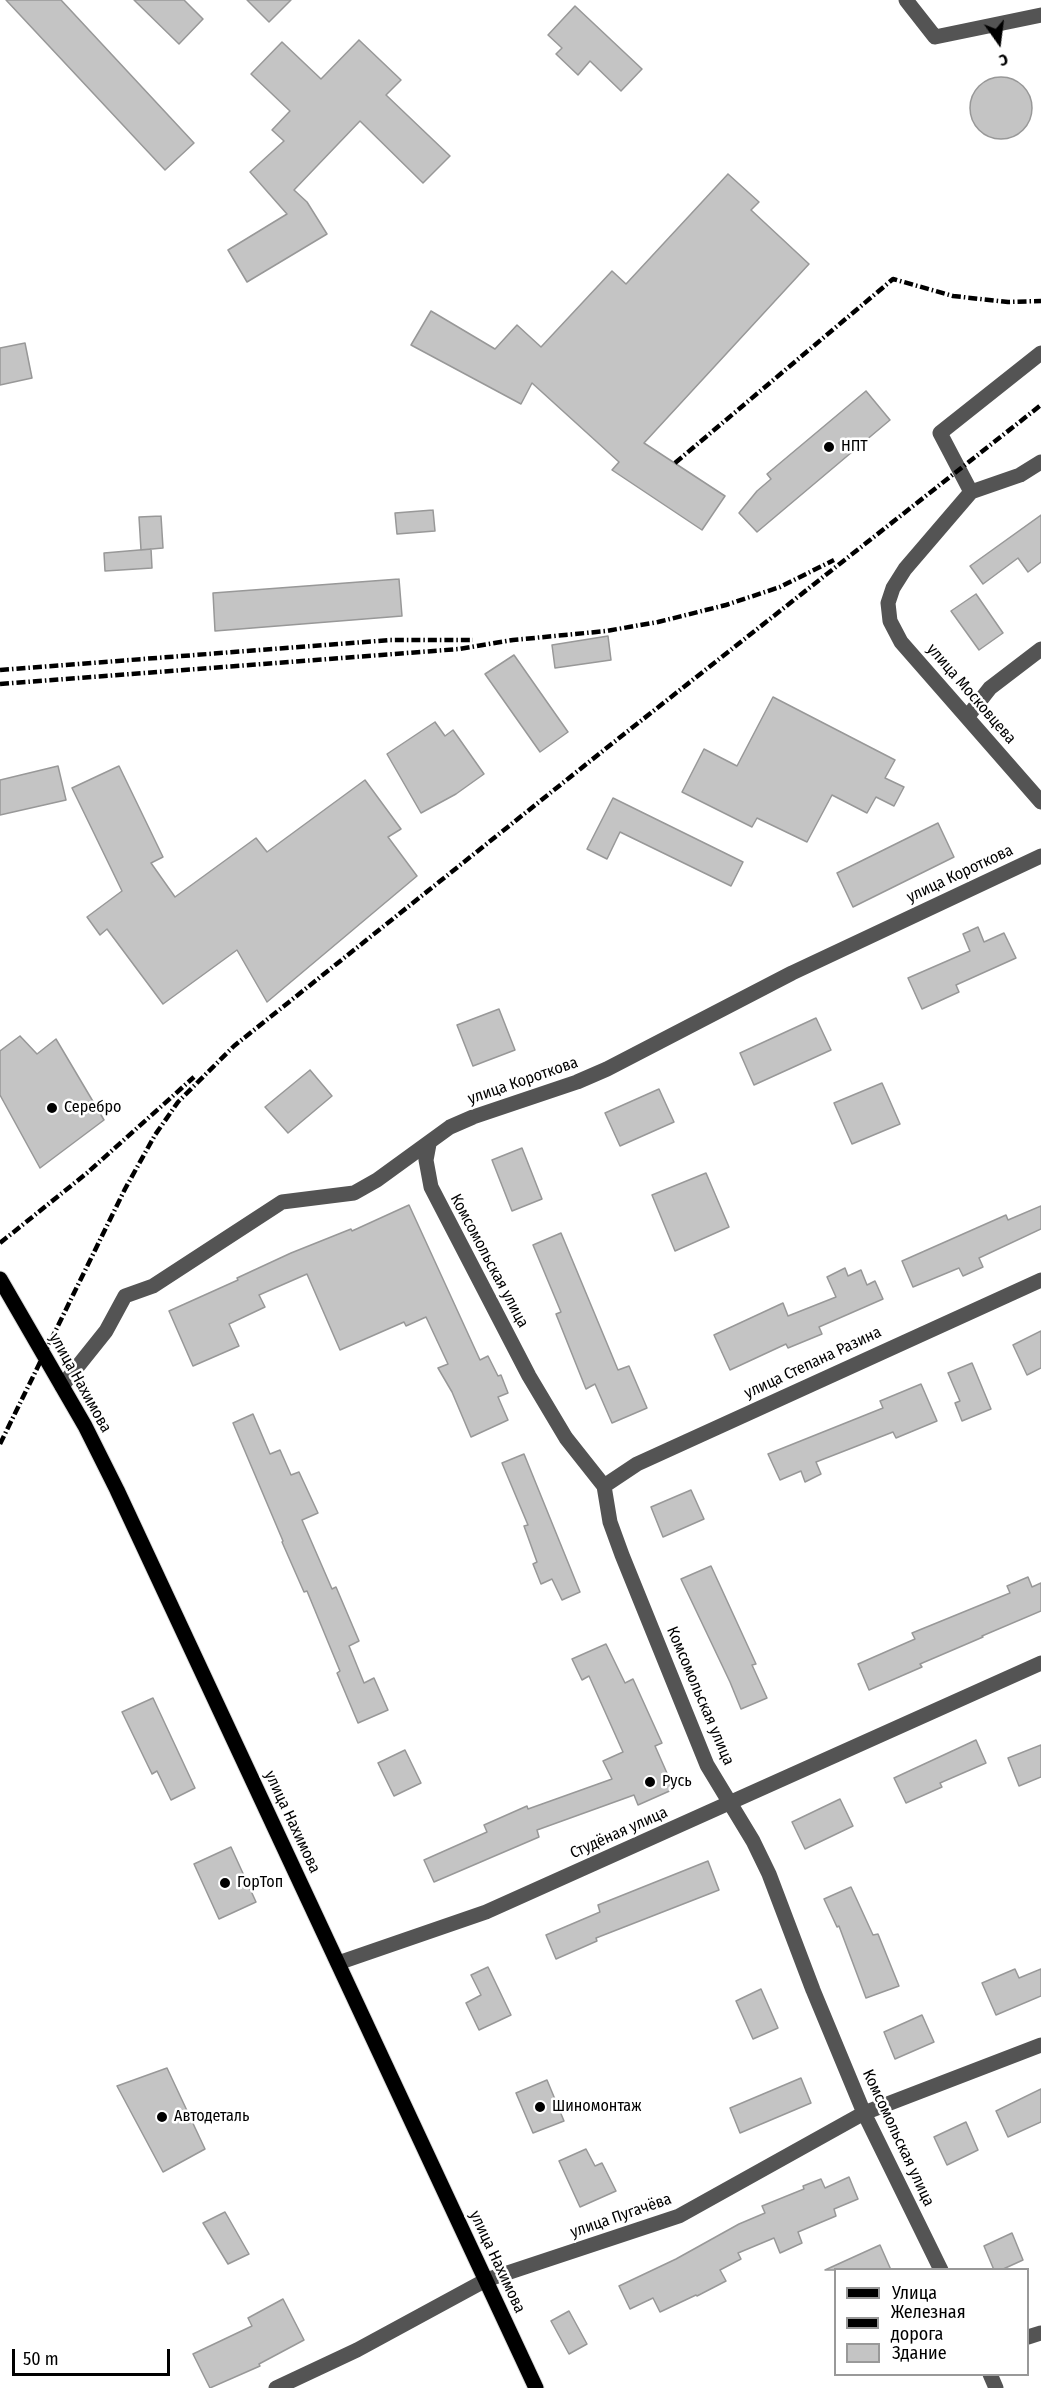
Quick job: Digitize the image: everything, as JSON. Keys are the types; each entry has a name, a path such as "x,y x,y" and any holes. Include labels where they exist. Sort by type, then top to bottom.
{"main road":[{"name":"улица Нахимова","path":"0,1279 62,1386 117,1490 536,2388"}],"street":[{"path":"906,0 935,37 1041,15"},
{"path":"1041,353 940,433 971,492 1020,475 1041,462"},
{"name":"улица Московцева","path":"971,492 905,568 893,588 888,603 890,621 901,642 1041,802"},
{"path":"968,716 998,681 1041,649"},
{"name":"улица Короткова","path":"62,1386 106,1331 124,1296 153,1286 282,1202 354,1193 377,1180 450,1127 607,1069 792,974 1041,856"},
{"name":"Комсомольская улица","path":"429,1144 426,1160 431,1187 529,1376 566,1438 604,1486 610,1522 622,1555 707,1765 753,1841 769,1874 813,1990 864,2113 940,2268"},
{"name":"улица Степана Разина","path":"604,1486 637,1464 1041,1280"},
{"name":"Студёная улица","path":"338,1963 486,1912 1041,1663"},
{"name":"улица Пугачёва","path":"276,2388 357,2350 486,2280 680,2216 864,2113 1041,2045"}],"building":[{"path":"6,0 61,0 194,143 165,170"},
{"path":"134,0 184,0 203,19 179,44"},
{"path":"247,0 291,0 269,22"},
{"path":"575,6 642,69 621,91 590,61 578,75 556,54 562,48 548,35"},
{"path":"359,40 401,80 386,95 450,156 423,183 360,121 294,190 307,202 327,234 247,282 228,250 287,214 250,172 284,141 272,130 290,111 251,74 282,42 321,79"},
{"path":"1001,77 1018,82 1023,86 1027,91 1032,108 1027,125 1023,130 1018,134 1001,139 984,134 979,130 975,125 970,108 975,91 979,86 984,82"},
{"path":"728,174 759,202 751,210 809,264 644,443 725,496 702,530 612,470 619,462 532,383 521,404 411,345 431,311 495,349 517,325 541,347 612,271 626,284"},
{"path":"25,343 32,378 0,385 0,348"},
{"name":"НПТ","path":"866,391 890,420 757,532 739,513 757,491 771,479 767,474"},
{"path":"433,510 435,531 397,534 395,513"},
{"path":"1041,515 1041,562 1028,572 1018,558 983,584 970,566"},
{"path":"161,516 163,548 141,550 139,517"},
{"path":"151,549 152,568 105,571 104,553"},
{"path":"399,579 402,616 215,631 213,593"},
{"path":"976,594 1003,633 979,650 951,611"},
{"path":"608,636 611,660 555,668 552,645"},
{"path":"514,655 568,732 540,752 485,674"},
{"path":"773,697 895,760 885,778 904,787 894,806 876,797 867,813 832,795 807,842 757,818 752,827 682,792 704,749 737,766"},
{"path":"435,722 445,736 453,730 484,774 456,794 421,813 387,754"},
{"path":"58,766 66,800 0,815 0,780"},
{"path":"119,766 163,857 151,863 175,897 256,838 267,852 365,780 401,829 388,837 417,876 267,1002 237,950 163,1004 107,929 100,935 87,917 122,891 72,788"},
{"path":"613,798 743,862 731,886 620,832 607,859 587,849"},
{"path":"938,823 954,857 853,907 837,873"},
{"path":"978,927 984,942 1004,933 1016,958 956,985 959,992 922,1009 908,978 970,951 963,934"},
{"path":"499,1009 515,1050 473,1066 457,1025"},
{"path":"816,1018 831,1050 754,1085 740,1053"},
{"name":"Серебро","path":"20,1036 37,1054 56,1039 104,1120 40,1168 0,1095 0,1051"},
{"path":"310,1070 332,1096 288,1133 265,1107"},
{"path":"882,1083 900,1124 852,1144 834,1103"},
{"path":"659,1089 674,1122 620,1146 605,1113"},
{"path":"522,1148 542,1199 512,1211 492,1160"},
{"path":"706,1173 729,1227 675,1251 652,1195"},
{"path":"409,1205 480,1360 488,1356 498,1376 501,1375 508,1393 498,1397 508,1420 471,1437 452,1392 438,1368 448,1364 426,1317 406,1326 404,1322 340,1350 307,1274 259,1295 265,1307 229,1324 239,1346 193,1366 169,1311 291,1253 351,1229 352,1231"},
{"path":"1041,1206 1041,1229 979,1258 983,1267 963,1276 959,1268 913,1287 902,1261 1006,1215 1008,1220"},
{"path":"561,1233 618,1370 629,1366 647,1408 612,1423 595,1384 586,1389 556,1314 561,1312 533,1245"},
{"path":"845,1268 848,1276 861,1270 867,1285 875,1281 883,1299 819,1327 822,1334 788,1348 786,1344 730,1370 714,1335 783,1303 788,1316 836,1297 827,1277"},
{"path":"1041,1331 1041,1368 1027,1375 1013,1345"},
{"path":"972,1363 991,1409 962,1421 955,1403 960,1401 948,1373"},
{"path":"921,1384 937,1421 896,1438 893,1432 816,1462 821,1474 805,1482 801,1471 780,1480 768,1454 883,1408 880,1401"},
{"path":"253,1414 270,1454 280,1450 291,1475 299,1472 318,1513 302,1520 332,1589 336,1587 359,1641 349,1646 364,1683 374,1678 388,1710 358,1723 337,1673 340,1671 307,1591 304,1592 233,1423"},
{"path":"524,1454 580,1592 562,1600 552,1579 541,1584 533,1564 537,1562 524,1526 528,1525 502,1463"},
{"path":"691,1490 704,1519 663,1537 651,1507"},
{"path":"711,1566 756,1664 752,1665 767,1698 741,1709 681,1579"},
{"path":"1028,1577 1032,1587 1041,1583 1041,1611 920,1664 922,1667 869,1690 858,1664 915,1639 912,1633 1010,1593 1007,1586"},
{"path":"606,1644 625,1683 633,1679 662,1743 655,1746 674,1789 638,1805 634,1795 537,1830 539,1837 434,1882 424,1860 487,1832 484,1825 527,1806 528,1809 612,1779 603,1761 623,1752 589,1676 582,1680 572,1659"},
{"path":"153,1698 195,1788 171,1800 157,1771 152,1774 122,1712"},
{"path":"976,1740 986,1763 940,1783 942,1787 906,1803 894,1778"},
{"path":"1041,1745 1041,1777 1019,1786 1008,1758"},
{"path":"405,1750 421,1783 394,1796 378,1763"},
{"path":"840,1799 853,1826 805,1849 792,1822"},
{"name":"ГорТоп","path":"231,1847 256,1902 219,1919 194,1864"},
{"path":"708,1861 719,1890 596,1938 597,1941 556,1959 546,1935 600,1912 598,1905"},
{"path":"851,1887 873,1935 878,1934 899,1986 866,1998 839,1926 837,1927 824,1899"},
{"path":"488,1967 511,2015 479,2030 466,2003 481,1995 471,1975"},
{"path":"1015,1969 1019,1978 1041,1969 1041,1996 996,2015 982,1983"},
{"path":"761,1989 778,2028 753,2039 736,2001"},
{"path":"922,2015 934,2042 895,2059 884,2032"},
{"name":"Автодеталь","path":"167,2068 205,2149 163,2172 117,2086"},
{"path":"801,2078 811,2103 740,2133 730,2108"},
{"name":"Шиномонтаж","path":"547,2080 564,2121 533,2133 516,2093"},
{"path":"1041,2089 1041,2122 1008,2137 996,2111"},
{"path":"966,2122 978,2150 947,2165 934,2137"},
{"path":"586,2149 595,2166 602,2163 616,2191 580,2207 559,2161"},
{"path":"849,2177 858,2199 834,2209 836,2216 798,2232 802,2243 780,2253 774,2238 738,2253 741,2259 720,2270 726,2281 697,2296 660,2312 653,2298 630,2309 619,2286 765,2213 762,2206 804,2189 803,2186 821,2179 825,2188"},
{"path":"225,2212 249,2254 228,2264 203,2223"},
{"path":"1012,2233 1023,2260 1005,2268 993,2268 984,2246"},
{"path":"880,2245 890,2268 834,2268 834,2270 825,2270"},
{"path":"283,2299 304,2340 259,2364 260,2366 210,2388 193,2354 252,2326 248,2318"},
{"path":"569,2311 587,2344 569,2354 551,2321"}],"railway":[{"path":"675,463 893,279 953,296 1008,302 1041,301"},
{"path":"0,1444 125,1189 155,1135 178,1102 234,1046 1041,405"},
{"path":"0,684 459,649 513,640 606,631 658,622 726,605 780,587 834,560"},
{"path":"0,670 390,640 473,640"},
{"path":"0,1243 87,1173 194,1077"}],"place":[{"name":"НПТ","path":"829,447"},
{"name":"Серебро","path":"52,1108"},
{"name":"Русь","path":"650,1782"},
{"name":"ГорТоп","path":"225,1883"},
{"name":"Шиномонтаж","path":"540,2107"},
{"name":"Автодеталь","path":"162,2117"}]}
